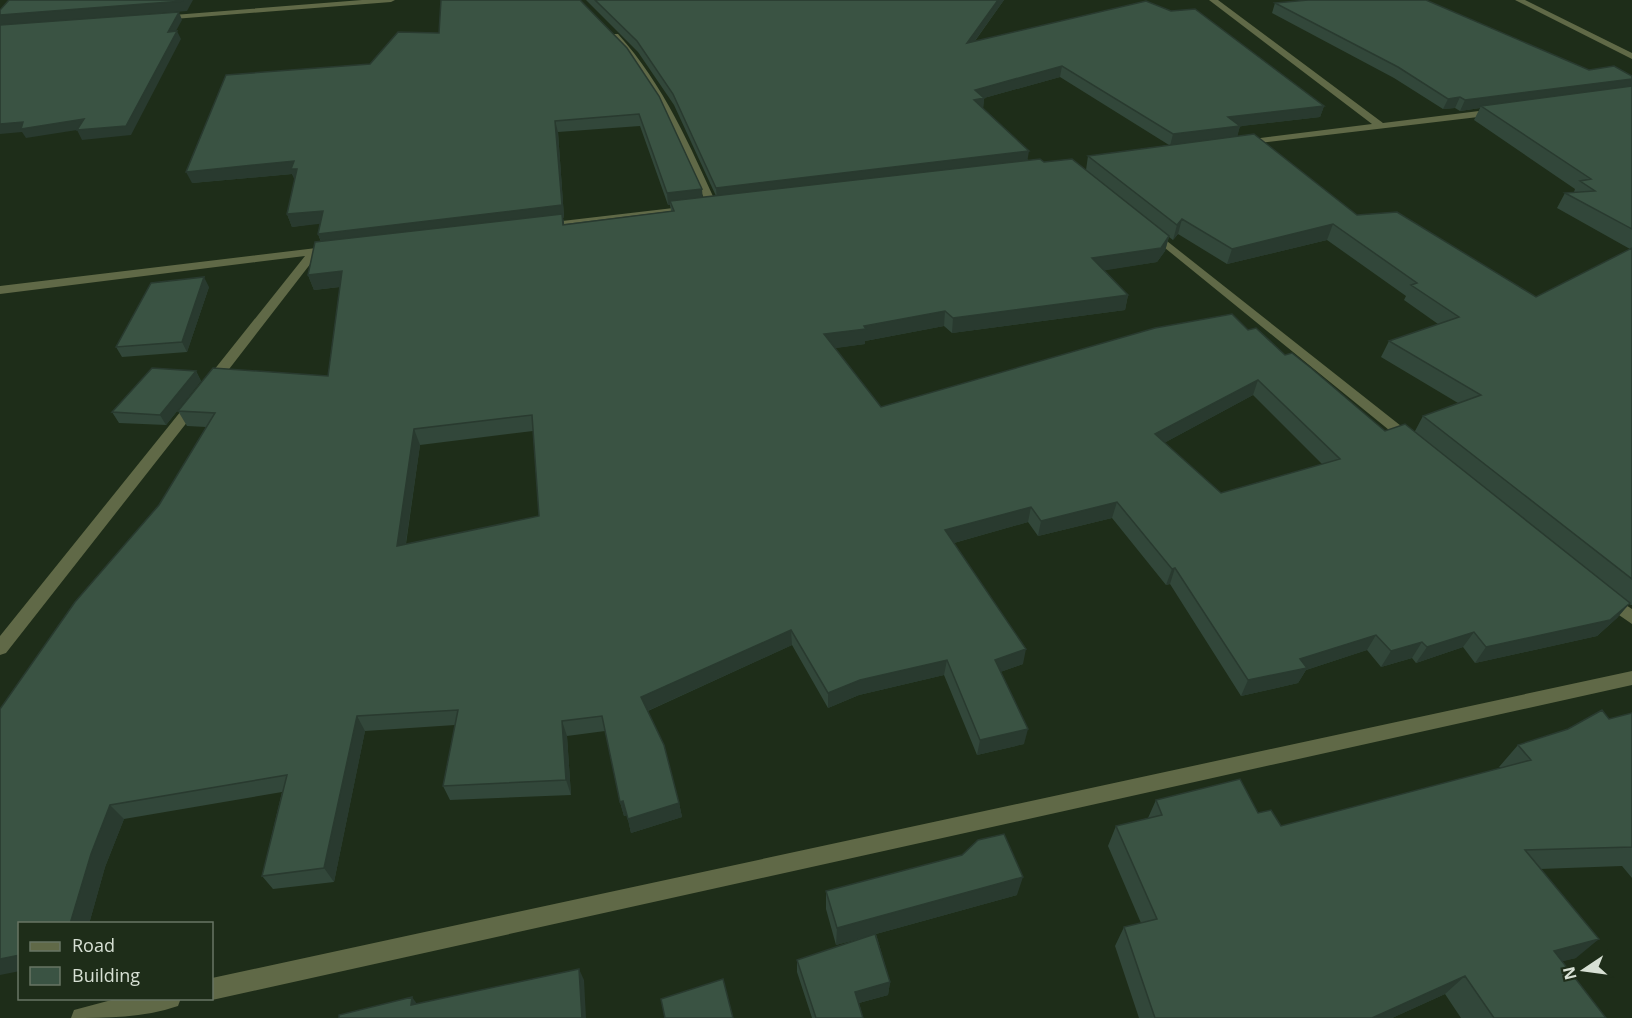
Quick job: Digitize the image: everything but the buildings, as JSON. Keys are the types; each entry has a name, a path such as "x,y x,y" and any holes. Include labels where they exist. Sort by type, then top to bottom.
{"street":[{"path":"223,14 230,0"},
{"path":"152,19 391,0"},
{"path":"1213,0 1382,126"},
{"path":"1519,0 1632,56"},
{"path":"610,31 633,55 667,106 713,207"},
{"path":"1231,145 1507,110"},
{"path":"701,208 725,205"},
{"path":"537,226 690,209"},
{"path":"1143,225 1420,448"},
{"path":"0,290 350,247"},
{"path":"0,648 315,251"},
{"path":"1595,589 1632,618"},
{"path":"213,990 1632,678"},
{"path":"82,1018 165,1000"}]}
